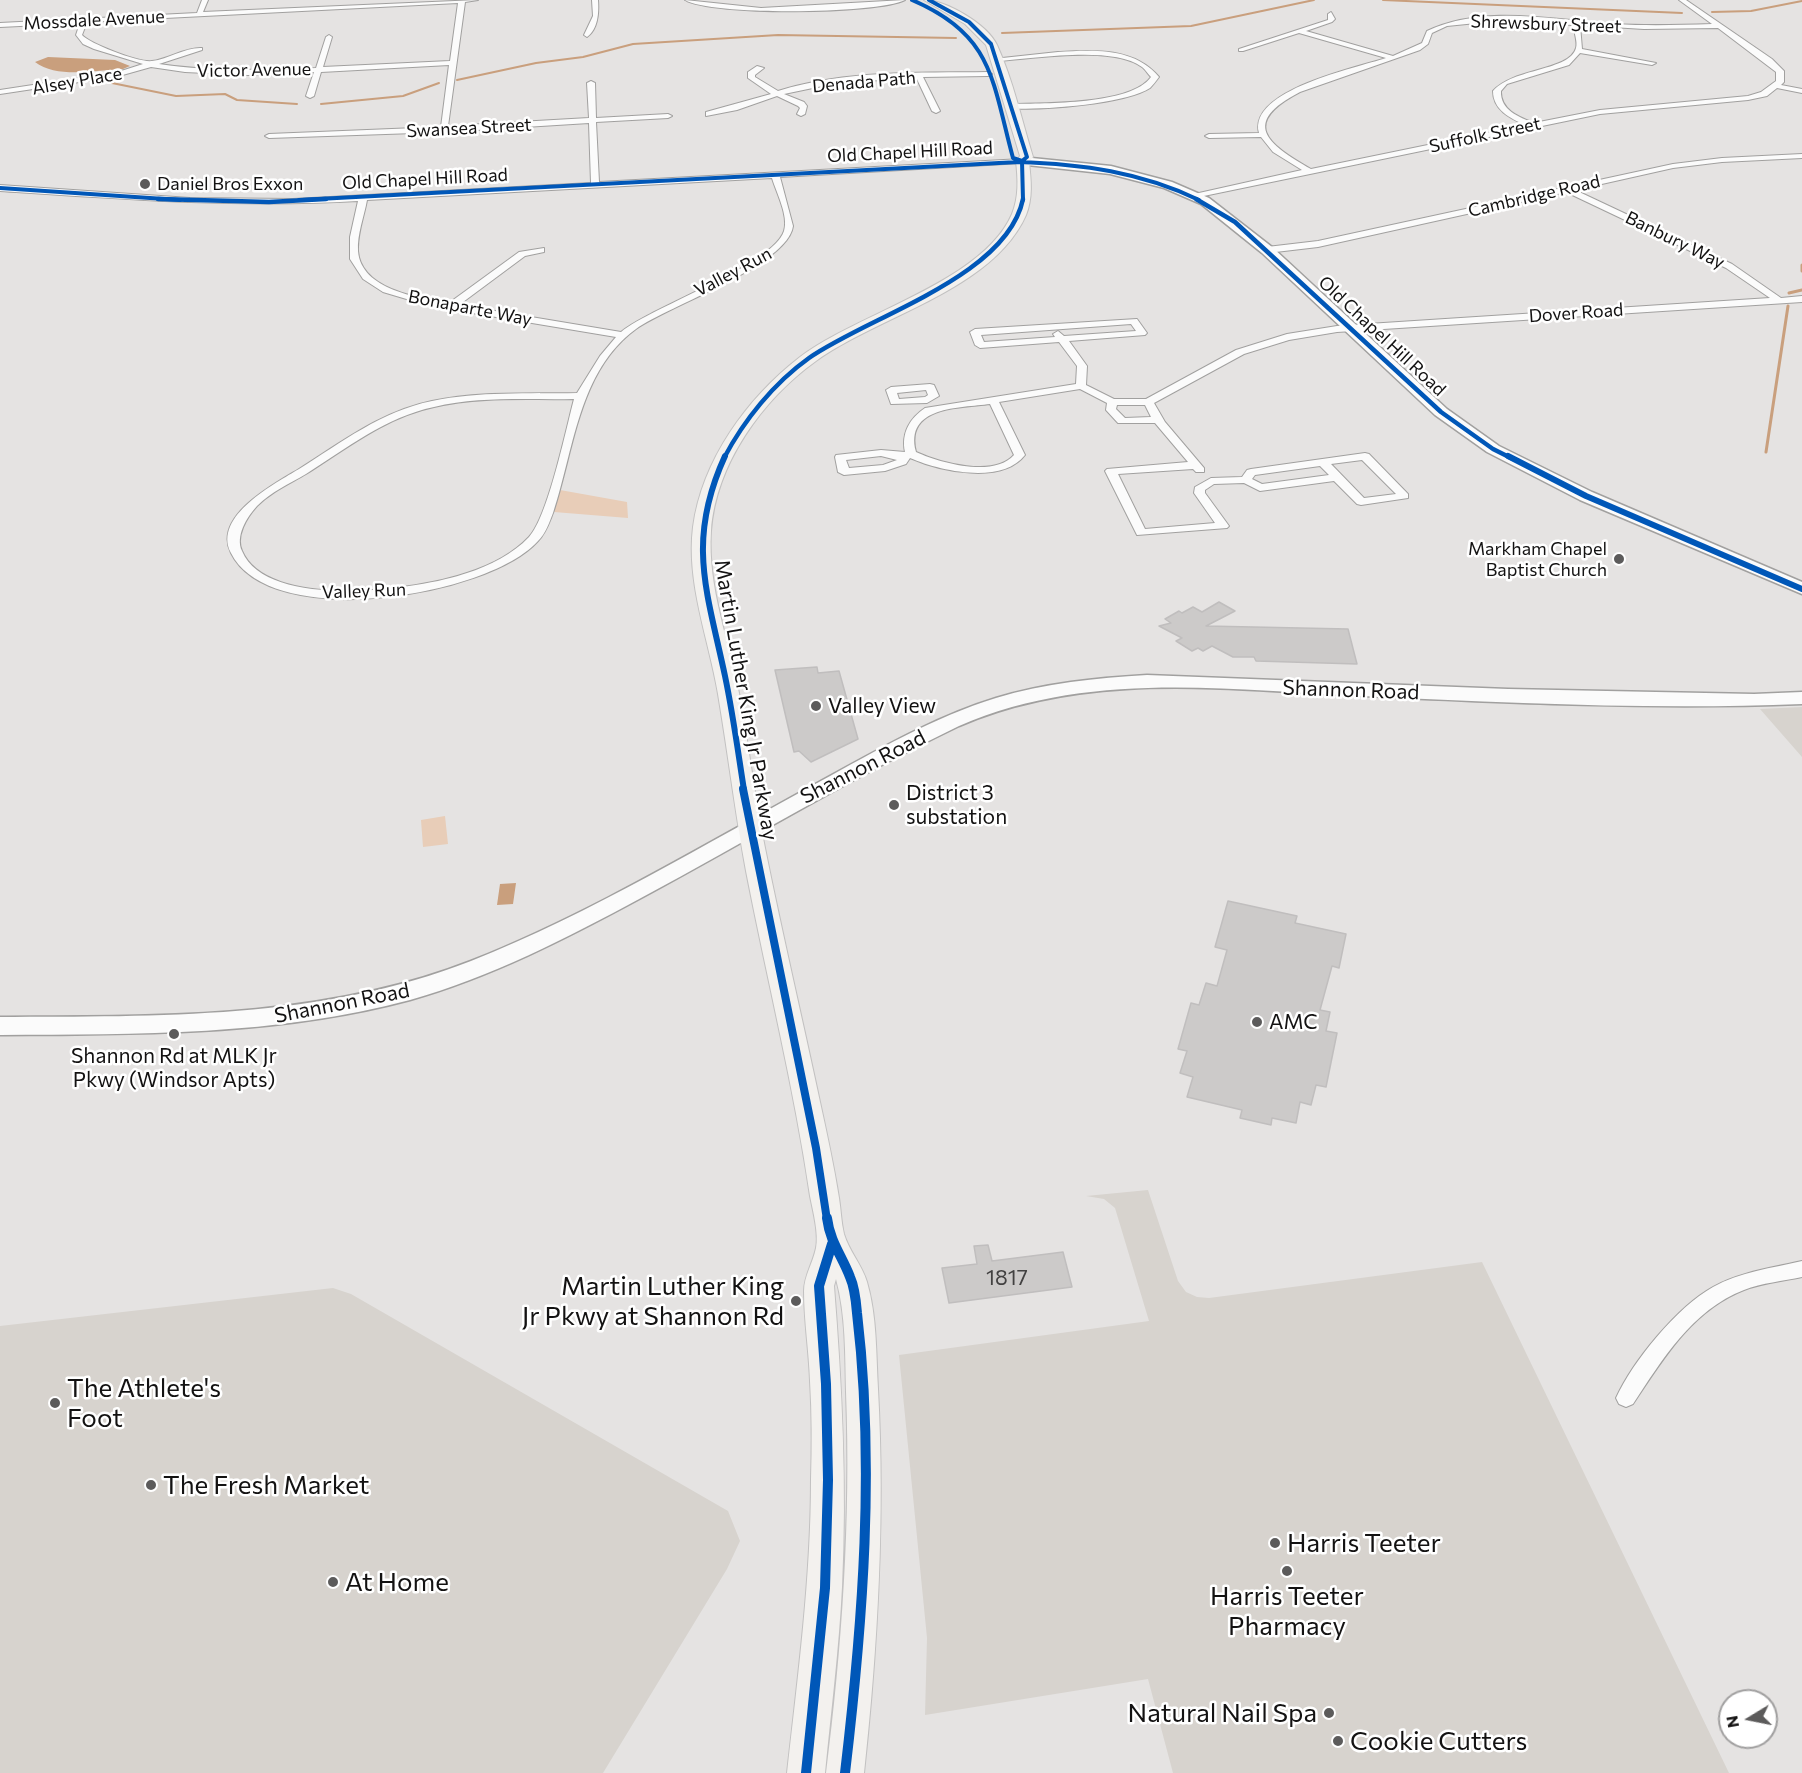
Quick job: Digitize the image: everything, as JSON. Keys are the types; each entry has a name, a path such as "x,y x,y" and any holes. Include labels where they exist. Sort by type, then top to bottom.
{"main road":[{"name":"Martin Luther King Jr Parkway","path":"912,0 943,15 963,30 982,55 1013,158 1022,161"},
{"name":"Martin Luther King Jr Parkway","path":"929,0 982,32 991,44 1027,157 1022,161"},
{"name":"Martin Luther King Jr Parkway","path":"845,1773 855,1691 866,1482 861,1371 851,1278 832,1244 799,1065 750,829 725,675 706,590 702,530 713,482 729,447 759,406 775,388 809,359 845,335 952,279 996,245 1014,225 1020,212 1025,185 1022,161"},
{"name":"Martin Luther King Jr Parkway","path":"806,1773 825,1588 828,1480 826,1384 819,1286 832,1244"}],"street":[{"path":"199,15 205,0"},
{"name":"Mossdale Avenue","path":"0,26 475,0"},
{"path":"587,35 596,16 595,0"},
{"path":"688,0 706,6 742,9 863,5 902,0"},
{"path":"1682,0 1776,66 1781,75 1777,86 1802,91"},
{"path":"444,129 462,1"},
{"path":"1241,50 1330,21 1331,14"},
{"name":"Shrewsbury Street","path":"1263,135 1263,116 1281,99 1422,46 1433,29 1456,22 1491,19 1649,28 1720,26"},
{"name":"Victor Avenue","path":"84,21 79,33 85,43 153,65 185,70 235,73 453,63"},
{"path":"1576,24 1579,51"},
{"path":"1299,31 1393,58"},
{"path":"310,96 329,38"},
{"name":"Alsey Place","path":"0,92 105,77 153,65 200,49"},
{"path":"1532,125 1502,108 1496,95 1500,86 1517,76 1561,65 1579,51 1652,63"},
{"path":"997,59 1075,53 1106,54 1149,68 1155,77 1149,87 1130,95 1012,106"},
{"path":"759,68 751,74 752,78 801,104 804,108 801,114"},
{"name":"Denada Path","path":"709,114 827,83 988,74"},
{"path":"919,77 936,111"},
{"path":"591,83 595,184"},
{"name":"Suffolk Street","path":"1194,195 1532,125 1624,108 1737,100 1764,94 1777,86"},
{"name":"Swansea Street","path":"269,136 592,122 668,116"},
{"path":"1209,136 1263,135 1278,151 1309,171"},
{"path":"1427,140 1437,145"},
{"name":"Cambridge Road","path":"1267,250 1318,244 1566,189 1703,162 1802,156"},
{"path":"1789,157 1802,166"},
{"name":"Old Chapel Hill Road","path":"0,188 214,202 363,198 1022,161 1070,164 1111,170 1154,180 1194,195 1235,222 1441,412 1513,461 1586,496 1802,589"},
{"name":"Valley Run","path":"580,396 441,402 385,420 255,502 236,530 234,541 237,553 256,576 291,589 324,595 420,589 468,578 516,553 539,532 580,396 601,361 623,335 647,318 765,257 782,245 789,227 775,174"},
{"name":"Banbury Way","path":"1566,189 1713,257 1750,279 1780,301"},
{"name":"Bonaparte Way","path":"363,198 355,256 359,268 377,283 402,296 623,335"},
{"path":"451,306 522,254 541,250"},
{"name":"Dover Road","path":"1148,402 1225,358 1257,346 1305,333 1350,328 1802,299"},
{"path":"1134,321 1142,333 980,345 975,332 1054,326 1134,321"},
{"path":"1054,326 1082,366 1081,386"},
{"path":"993,400 1020,455 1013,463 965,470 941,466 906,455 881,453 840,457 844,472 885,468 902,462 906,455 912,427 931,404 993,400 1081,386 1112,402 1148,402 1159,420 1210,481"},
{"path":"1112,402 1111,410 1122,421 1159,420"},
{"path":"1246,480 1251,472 1365,456 1404,496 1361,502 1323,462"},
{"path":"1196,465 1111,471 1141,533 1222,526 1215,513 1198,494 1199,489 1210,481 1246,480 1260,488 1336,477"},
{"name":"Shannon Road","path":"0,1026 251,1019 325,1010 391,996 452,977 519,949 632,893 808,796 954,721 1021,697 1072,688 1132,682 1492,695 1755,700 1802,698"},
{"path":"1626,1398 1662,1346 1697,1309 1738,1284 1802,1269"}],"shaded area":[{"path":"48,57 115,60 130,66 123,69 66,72 44,67 35,62"},
{"path":"560,490 627,502 628,518 554,512"},
{"path":"1802,707 1802,757 1760,709"},
{"path":"445,816 448,844 423,847 421,820"},
{"path":"516,883 513,904 497,905 500,884"},
{"path":"1148,1190 1178,1281 1186,1292 1197,1297 1209,1298 1482,1262 1729,1773 1173,1773 1148,1679 925,1715 927,1638 899,1355 1149,1321 1115,1208 1104,1199 1086,1196"},
{"path":"333,1288 351,1294 728,1511 740,1541 727,1569 603,1773 0,1773 0,1326"}],"building":[{"path":"1219,602 1235,611 1206,626 1348,629 1357,664 1256,661 1254,657 1233,657 1212,646 1203,651 1198,648 1192,651 1176,641 1182,638 1159,626 1171,623 1165,619 1179,611 1182,613 1193,607 1202,612"},
{"name":"Valley View","path":"817,667 818,673 839,671 858,739 811,762 799,751 794,752 775,670"},
{"name":"AMC","path":"1228,901 1297,916 1295,923 1346,934 1339,968 1332,966 1320,1010 1330,1012 1326,1031 1337,1033 1326,1087 1316,1085 1311,1105 1300,1102 1296,1123 1272,1118 1271,1125 1240,1118 1242,1110 1187,1097 1193,1077 1180,1073 1187,1051 1178,1049 1191,1003 1199,1005 1206,983 1217,986 1227,950 1215,947"},
{"path":"988,1245 992,1261 1063,1252 1072,1287 949,1303 942,1268 977,1264 974,1246"}],"waterway":[{"path":"1002,33 1191,26 1314,0"},
{"path":"1383,0 1682,13"},
{"path":"1712,12 1751,11 1802,1"},
{"path":"457,80 536,63 583,57 633,44 778,35 956,38"},
{"path":"107,82 176,96 225,94 237,100 297,104"},
{"path":"321,104 403,96 439,83"},
{"path":"1802,265 1802,271"},
{"path":"1789,293 1802,290"},
{"path":"1766,452 1788,306"}],"cycle path":[{"path":"912,0 945,16 973,40 992,80 1013,158 1022,161"},
{"path":"845,1773 862,1590 864,1453 857,1312 852,1282 829,1232 825,1198 788,1011 758,875 729,697 706,593 701,550 706,504 714,480 738,434 770,393 808,359 833,343 920,298 975,265 998,245 1019,215 1024,193 1022,161 1027,157 991,44 969,22 929,0"},
{"path":"0,188 190,201 269,202 984,162 1051,163 1115,171 1177,190 1235,222 1441,412 1493,449 1586,496 1802,589"},
{"path":"806,1773 825,1588 828,1480 826,1384 819,1286 832,1244"}],"place":[{"name":"Daniel Bros Exxon","path":"145,184"},
{"name":"Markham Chapel Baptist Church","path":"1619,559"},
{"name":"Valley View","path":"816,706"},
{"name":"District 3 substation","path":"894,805"},
{"name":"AMC","path":"1257,1022"},
{"name":"Shannon Rd at MLK Jr Pkwy (Windsor Apts)","path":"174,1034"},
{"name":"Martin Luther King Jr Pkwy at Shannon Rd","path":"796,1301"},
{"name":"The Athlete's Foot","path":"55,1403"},
{"name":"The Fresh Market","path":"151,1485"},
{"name":"Harris Teeter","path":"1275,1543"},
{"name":"Harris Teeter Pharmacy","path":"1287,1571"},
{"name":"At Home","path":"333,1582"},
{"name":"Natural Nail Spa","path":"1329,1713"},
{"name":"Cookie Cutters","path":"1338,1741"}]}
